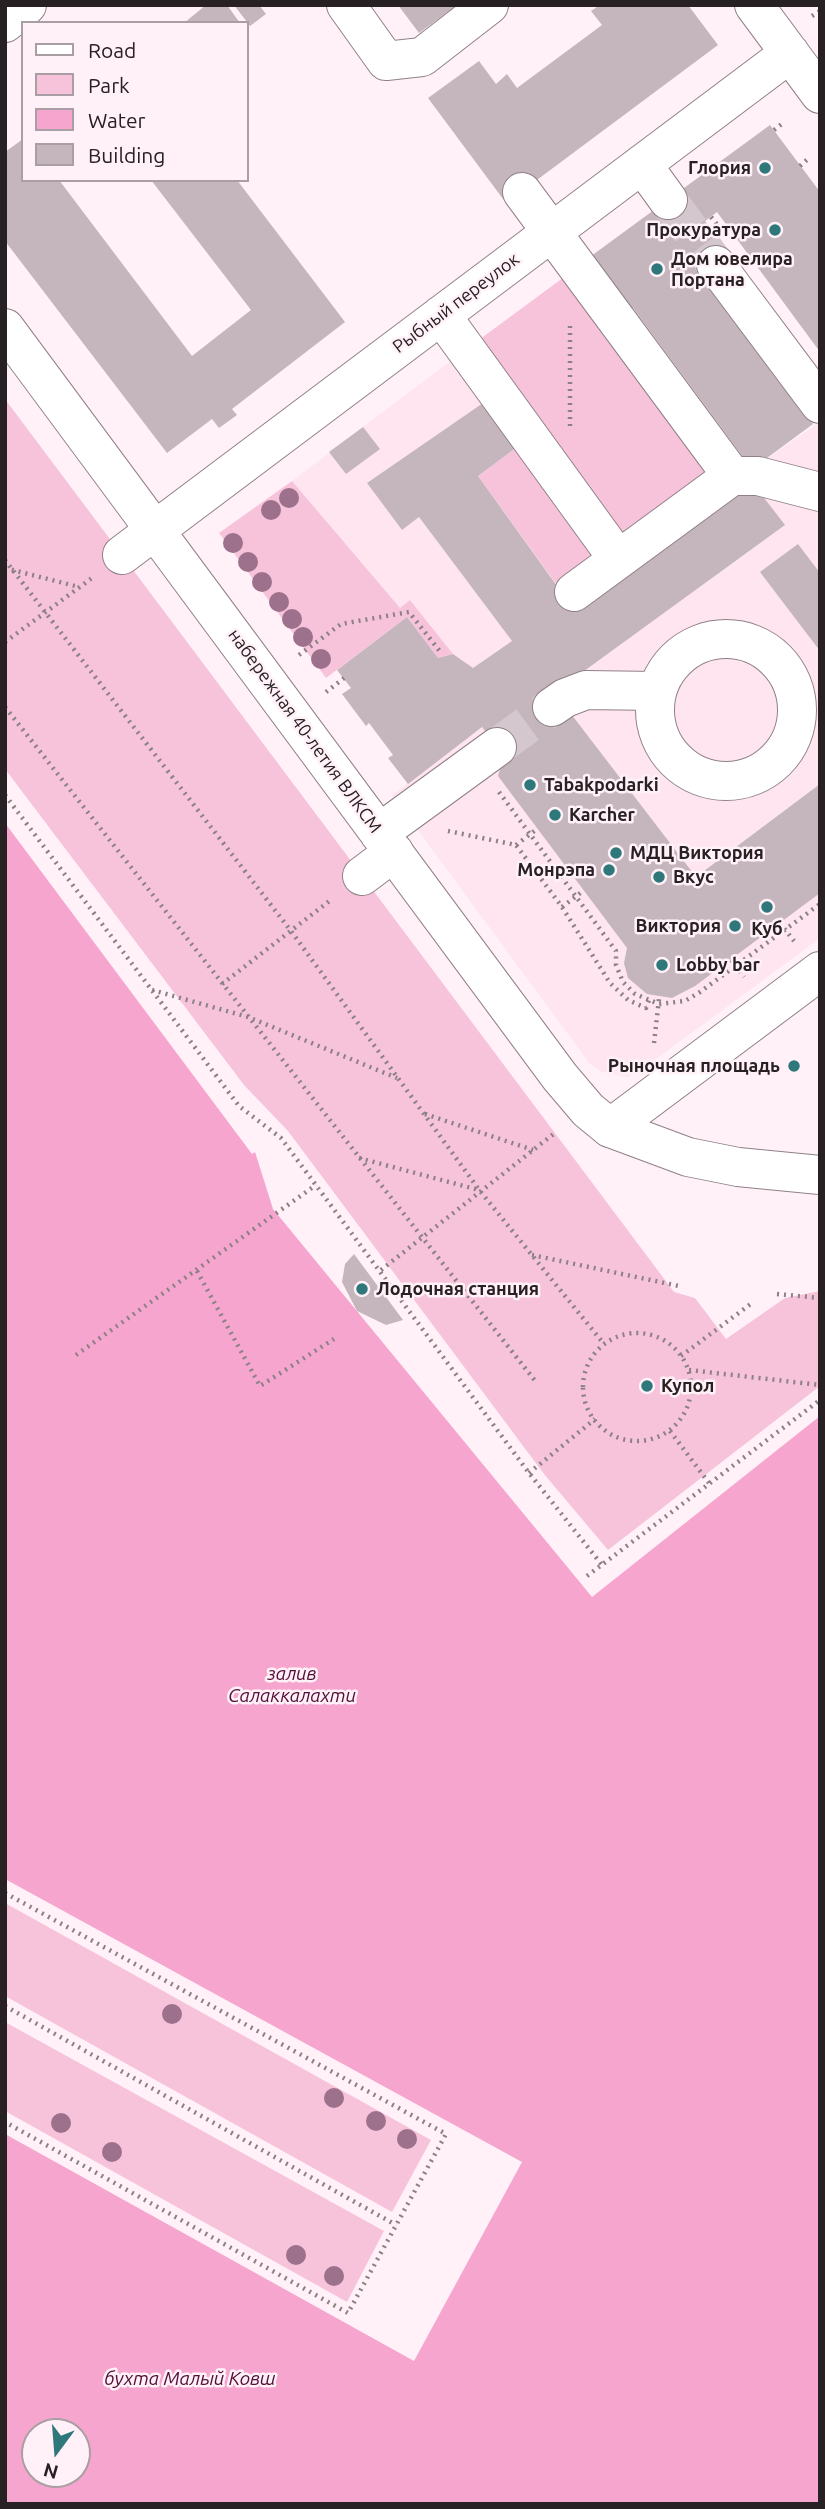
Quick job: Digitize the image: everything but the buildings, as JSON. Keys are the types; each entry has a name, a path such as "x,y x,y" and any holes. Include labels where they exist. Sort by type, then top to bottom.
{"street":[{"path":"5,23 27,5"},
{"path":"345,5 386,61 422,57 488,5"},
{"path":"754,5 820,94"},
{"name":"Рыбный переулок","path":"122,555 790,53"},
{"path":"642,164 668,200"},
{"path":"522,192 732,476"},
{"path":"716,265 820,404"},
{"path":"441,315 618,559"},
{"name":"набережная 40-летия ВЛКСМ","path":"5,328 560,1077 589,1110 610,1128"},
{"path":"574,592 732,476 758,476 820,492"},
{"path":"735,638 770,652 809,706 784,754 761,774 727,782 696,775 674,761 660,740 656,726 656,691 674,659 698,643 735,638"},
{"path":"552,707 565,698 586,690 656,691"},
{"path":"362,876 387,843 497,747"},
{"path":"610,1128 820,971"},
{"path":"610,1128 688,1157 738,1167 820,1175"}],"path":[{"path":"812,16 820,11"},
{"path":"774,130 783,123"},
{"path":"800,166 809,158"},
{"path":"569,436 570,321"},
{"path":"5,560 291,931 480,1191 604,1344"},
{"path":"5,568 80,587 5,642"},
{"path":"299,655 341,624 409,612 417,626 442,654"},
{"path":"326,692 344,678"},
{"path":"5,707 536,1382"},
{"path":"496,788 616,951 616,965 623,982 635,994 649,1000 685,1001 820,904"},
{"path":"5,794 239,1106 281,1138 381,1270 528,1473 602,1565"},
{"path":"507,804 514,798"},
{"path":"516,845 537,829"},
{"path":"438,830 516,845 562,907 610,983 628,1000 646,1008 649,1000"},
{"path":"222,984 362,876"},
{"path":"562,907 583,891"},
{"path":"780,923 794,941"},
{"path":"731,960 744,977"},
{"path":"152,990 248,1017 399,1079"},
{"path":"654,1043 659,1001"},
{"path":"424,1114 533,1150"},
{"path":"381,1270 420,1236 561,1129"},
{"path":"358,1158 480,1191"},
{"path":"76,1355 316,1185"},
{"path":"532,1254 679,1286"},
{"path":"197,1270 260,1386 334,1339"},
{"path":"777,1294 820,1298"},
{"path":"681,1356 752,1303"},
{"path":"627,1332 652,1336 681,1356 689,1370 693,1392 683,1415 670,1431 646,1442 620,1440 602,1429 582,1390 590,1356 604,1344 627,1332"},
{"path":"689,1370 820,1385"},
{"path":"587,1576 820,1400"},
{"path":"528,1473 595,1419"},
{"path":"670,1431 709,1483"},
{"path":"5,1893 446,2134 348,2313 5,2122"},
{"path":"5,2006 396,2225"}],"shaded area":[{"path":"453,359 483,403 367,483 402,530 419,517 512,641 473,668 453,654 411,601 400,609 292,481"},
{"path":"820,422 820,938 640,1071 628,1077 602,1072 590,1064 392,795 482,727 490,739 784,526 751,481 752,469"}],"green space":[{"path":"571,272 721,476 562,592 478,476 517,447 453,359"},
{"path":"5,399 674,1292 695,1298 726,1339 785,1298 820,1291 820,1386 608,1550 544,1474 288,1131 244,1085 5,769"},
{"path":"292,481 400,608 410,600 453,654 438,658 407,617 326,678 219,533"},
{"path":"5,1903 431,2140 392,2212 5,1996"},
{"path":"5,2022 384,2231 347,2302 5,2111"}],"water":[{"path":"5,823 252,1154 255,1152 273,1209 592,1597 820,1416 820,2504 5,2504 5,2134 414,2361 522,2162 5,1879"}],"tunnel":[{"path":"668,200 716,265"},
{"path":"497,747 552,707"}],"place":[{"name":"Глория","path":"765,168"},
{"name":"Прокуратура","path":"775,230"},
{"name":"Дом ювелира Портана","path":"657,269"},
{"name":"Tabakpodarki","path":"530,785"},
{"name":"Karcher","path":"555,815"},
{"name":"МДЦ Виктория","path":"616,853"},
{"name":"Монрэпа","path":"609,870"},
{"name":"Вкус","path":"659,877"},
{"name":"Куб","path":"767,907"},
{"name":"Виктория","path":"735,926"},
{"name":"Lobby bar","path":"662,965"},
{"name":"Рыночная площадь","path":"794,1066"},
{"name":"Лодочная станция","path":"362,1289"},
{"name":"Купол","path":"647,1386"}],"water label":[{"name":"залив Салаккалахти","path":"292,1685"},
{"name":"бухта Малый Ковш","path":"190,2379"}]}
